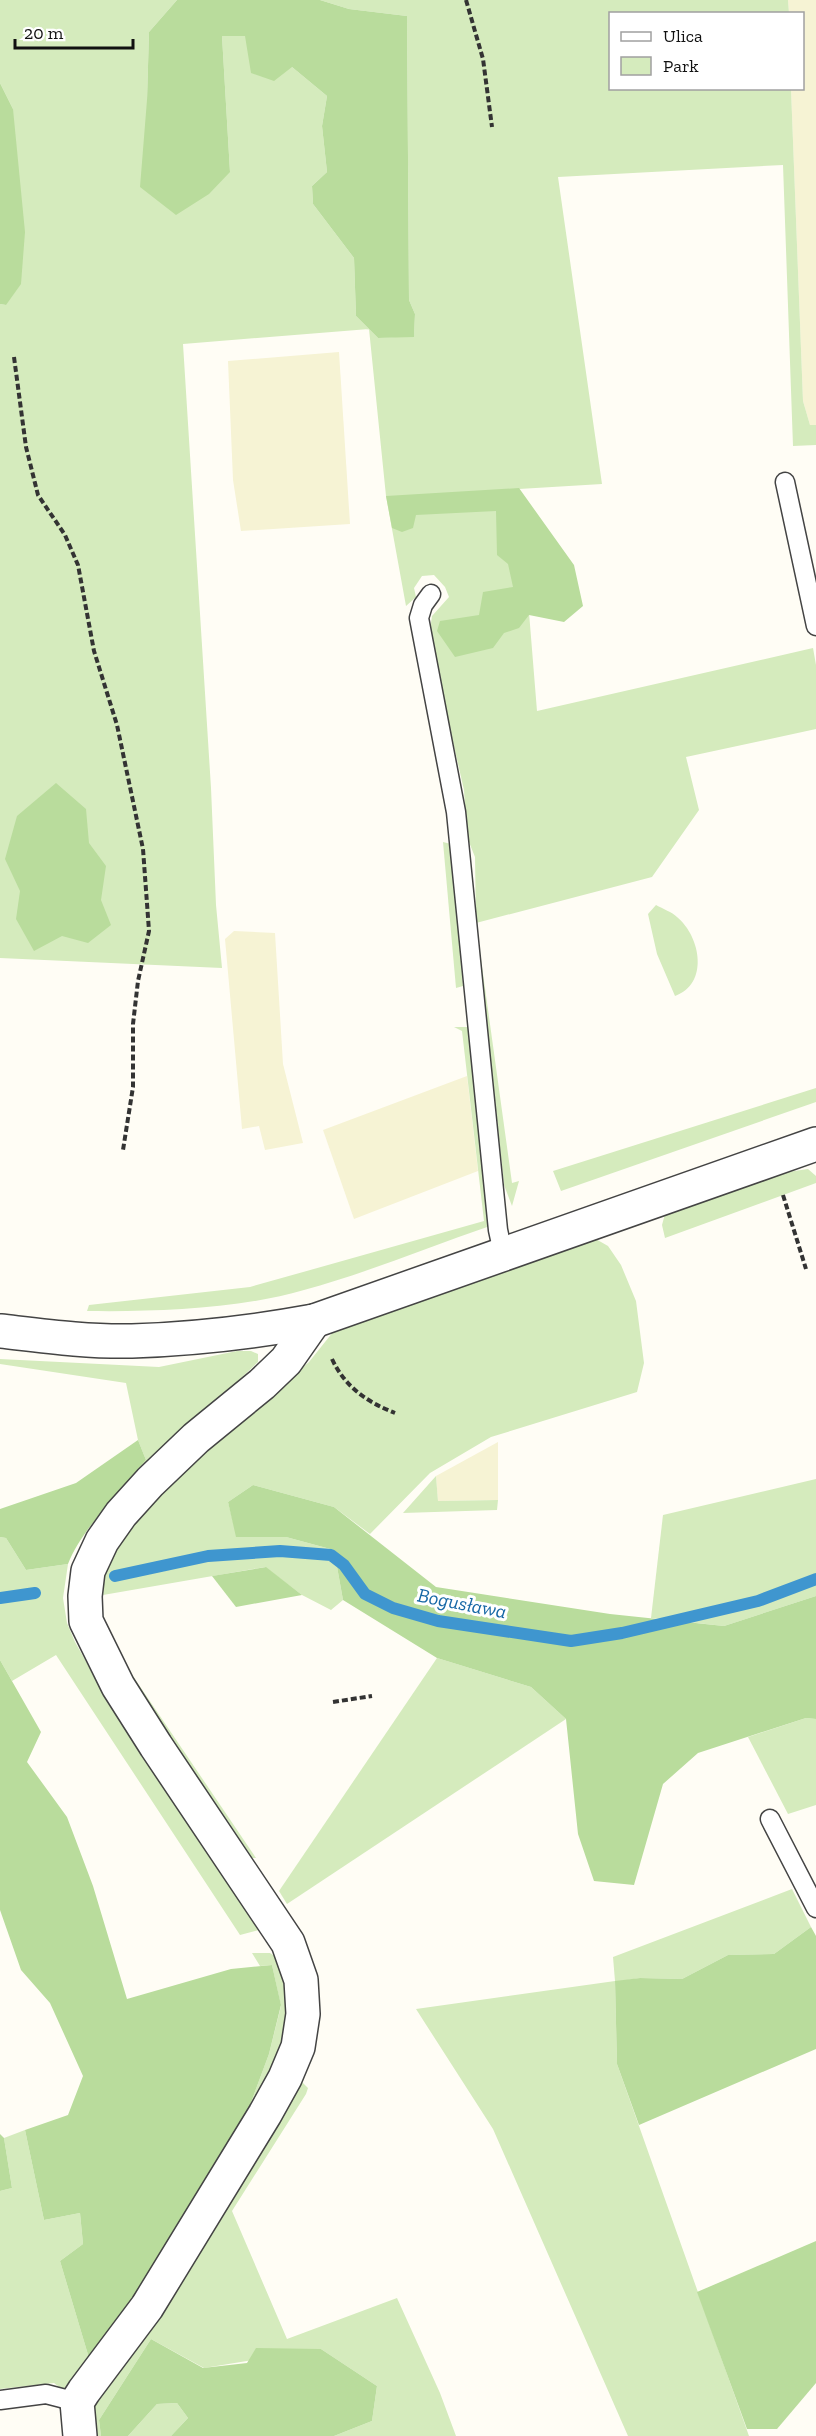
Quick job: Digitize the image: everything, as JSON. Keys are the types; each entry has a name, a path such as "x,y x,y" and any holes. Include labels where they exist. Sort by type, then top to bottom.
{"street":[{"path":"0,1331 131,1341 253,1331 314,1320 816,1144"},
{"path":"80,2436 77,2402 147,2307 265,2114 285,2078 298,2047 303,2014 301,1980 288,1943 156,1746 118,1686 98,1649 87,1621 85,1596 88,1570 102,1541 121,1514 150,1482 196,1438 262,1384 286,1361 314,1320"}],"lane":[{"path":"785,482 816,626"},
{"path":"431,594 423,605 419,618 456,812 498,1230 503,1253"},
{"path":"770,1819 816,1908"},
{"path":"0,2400 46,2394 77,2402"}],"path":[{"path":"466,0 483,59 492,127"},
{"path":"14,357 26,447 38,495 65,535 78,565 94,651 117,725 143,849 149,931 138,981 134,1013 133,1087 123,1150"},
{"path":"783,1195 806,1269"},
{"path":"314,1320 339,1375 370,1404 395,1413"},
{"path":"333,1702 372,1696"}],"shaded area":[{"path":"788,0 816,0 816,425 810,425 803,401 791,90 804,90 804,12 789,12"},
{"path":"339,352 350,524 241,531 233,480 228,361"},
{"path":"234,931 275,933 283,1064 303,1143 265,1150 259,1126 242,1129 225,939"},
{"path":"467,1076 478,1171 354,1219 323,1130"},
{"path":"498,1442 498,1500 438,1501 436,1476"}],"green space":[{"path":"0,0 177,0 149,32 147,100 230,172 222,36 245,36 292,67 327,96 322,126 327,172 312,186 313,204 354,258 356,316 369,329 183,344 211,788 216,905 222,968 0,958 0,304 6,305 13,109 0,83"},
{"path":"177,0 320,0 349,9 407,16 409,300 415,314 414,337 378,338 356,316 354,258 313,204 312,186 327,172 322,126 327,96 292,67 274,81 251,73 245,36 222,36 230,172 209,194 176,215 140,187 147,100 149,32"},
{"path":"320,0 788,0 789,12 609,12 609,90 791,90 803,401 810,425 816,425 816,445 793,446 783,165 558,177 602,484 519,489 537,711 813,648 816,665 816,729 686,757 699,810 652,877 476,923 475,857 467,837 464,790 429,637 432,616 449,597 445,587 434,575 422,576 414,588 416,597 406,606 386,496 369,329 378,338 414,336 415,314 409,300 407,16 349,9"},
{"path":"0,83 13,109 25,232 21,284 6,305 0,304"},
{"path":"519,488 574,565 583,606 564,622 529,615 519,628 504,633 493,648 455,657 437,631 440,621 479,615 483,592 513,587 508,564 497,555 496,511 416,515 413,528 402,532 392,528 386,496"},
{"path":"56,783 86,809 89,843 106,866 101,900 111,925 88,943 62,936 34,951 16,919 20,891 5,859 17,816"},
{"path":"443,842 451,844 463,986 456,988"},
{"path":"656,905 675,915 692,936 696,948 697,971 693,981 686,990 675,996 657,954 648,914"},
{"path":"476,923 512,1183 519,1181 512,1206 504,1185"},
{"path":"454,1027 468,1027 492,1220 490,1226 351,1276 279,1296 197,1308 87,1311 89,1305 250,1287 484,1221 462,1031"},
{"path":"816,1088 816,1102 561,1191 553,1171"},
{"path":"808,1169 816,1176 816,1183 665,1238 662,1225 665,1214 774,1174"},
{"path":"594,1238 608,1246 621,1265 636,1301 644,1363 637,1392 491,1437 430,1473 370,1534 334,1507 253,1485 228,1502 237,1537 286,1537 334,1550 343,1600 331,1610 302,1595 265,1567 103,1595 105,1568 116,1542 146,1503 309,1362 333,1332"},
{"path":"237,1351 251,1351 258,1354 258,1362 160,1454 94,1523 146,1460 138,1440 126,1383 0,1364 0,1359 159,1367"},
{"path":"138,1440 146,1460 82,1537 68,1564 26,1570 6,1538 0,1537 0,1509 76,1483"},
{"path":"436,1476 438,1501 498,1500 497,1510 403,1513"},
{"path":"816,1479 816,1596 724,1626 651,1618 663,1515"},
{"path":"253,1485 334,1507 436,1587 610,1614 724,1626 816,1596 816,1719 806,1718 698,1753 663,1784 634,1885 594,1881 578,1834 566,1719 531,1687 437,1658 343,1600 334,1550 286,1537 236,1537 228,1502"},
{"path":"0,1537 6,1538 26,1570 68,1564 63,1598 67,1623 75,1642 101,1688 262,1923 259,1930 240,1935 56,1655 12,1681 0,1660"},
{"path":"266,1567 302,1595 236,1607 212,1576"},
{"path":"118,1654 256,1858 248,1858 131,1685"},
{"path":"437,1658 531,1687 566,1719 287,1904 279,1891"},
{"path":"0,1660 41,1732 27,1762 67,1817 93,1886 127,1999 231,1969 272,1965 281,2005 269,2054 240,2132 168,2248 89,2358 60,2261 83,2244 80,2213 44,2220 25,2130 68,2115 83,2076 50,2003 21,1970 0,1910"},
{"path":"806,1718 816,1719 816,1805 788,1814 748,1737"},
{"path":"792,1889 811,1927 774,1954 728,1955 682,1979 640,1978 615,1982 617,2064 749,2436 628,2436 493,2129 416,2009 615,1981 613,1957"},
{"path":"811,1927 816,1936 816,2049 639,2125 617,2064 615,1981 640,1978 682,1979 728,1955 774,1954"},
{"path":"252,1953 270,1953 279,1959 291,2000 291,2030 240,2132 269,2054 281,2006 272,1965 260,1966"},
{"path":"301,2081 308,2088 306,2094 232,2211 287,2339 397,2298 440,2393 456,2436 334,2436 372,2421 377,2386 321,2349 204,2368 151,2339 99,2420 101,2436 92,2436 93,2411 103,2387"},
{"path":"25,2130 44,2220 80,2213 83,2244 60,2261 89,2358 63,2390 54,2383 0,2389 0,2191 12,2188 4,2138"},
{"path":"0,2134 4,2138 12,2188 0,2191"},
{"path":"816,2241 816,2383 777,2429 747,2429 697,2292"},
{"path":"151,2339 203,2368 247,2363 256,2348 321,2349 377,2386 372,2421 334,2436 171,2436 188,2418 177,2403 157,2404 128,2436 101,2436 99,2420"},
{"path":"177,2403 188,2418 171,2436 128,2436 157,2404"}],"waterway":[{"name":"Bogusława","path":"115,1576 208,1556 280,1551 331,1555 344,1565 365,1594 393,1608 438,1621 571,1641 622,1633 758,1601 816,1579"},
{"name":"Bogusława","path":"0,1598 35,1593"}]}
